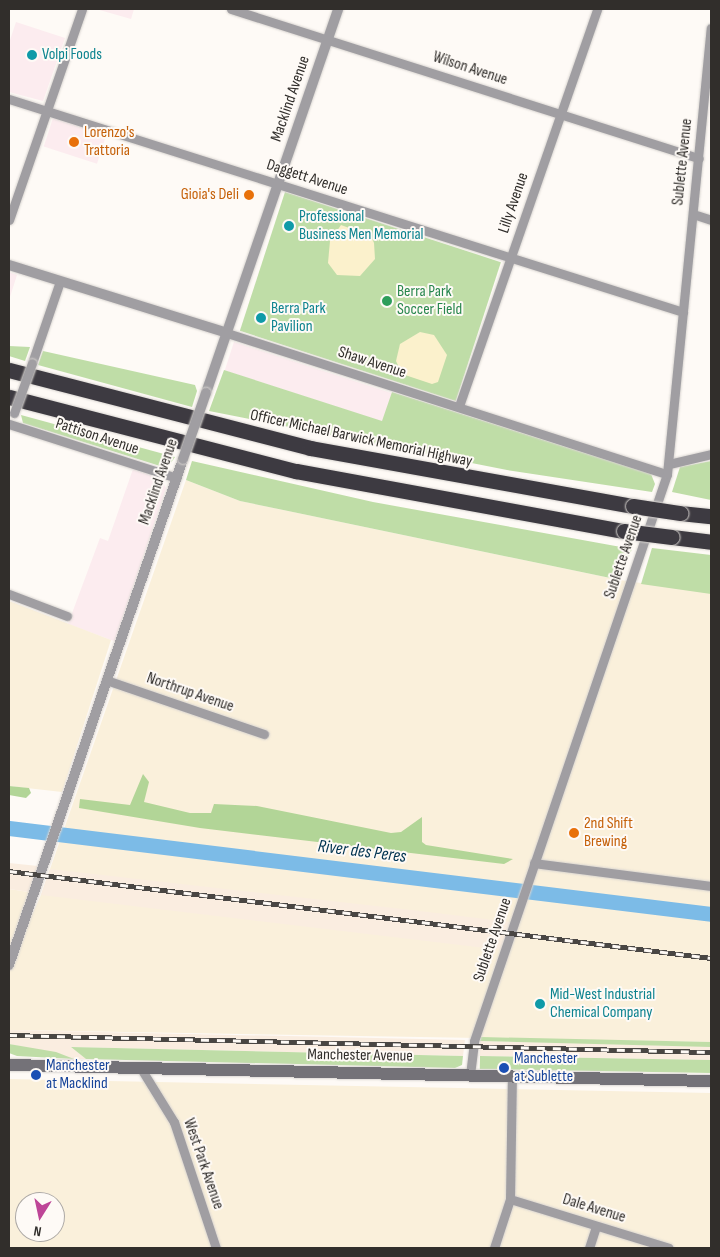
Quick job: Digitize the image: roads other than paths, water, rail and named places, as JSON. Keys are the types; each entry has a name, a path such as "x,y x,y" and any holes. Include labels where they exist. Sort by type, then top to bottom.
{"highway":[{"name":"Officer Michael Barwick Memorial Highway","path":"9,370 319,450 633,506 711,516"},
{"path":"9,397 304,473 624,531 711,542"}],"main road":[{"name":"Manchester Avenue","path":"10,1064 711,1081"}],"street":[{"path":"9,220 82,9"},
{"name":"Wilson Avenue","path":"232,9 698,158"},
{"name":"Macklind Avenue","path":"10,961 338,9"},
{"name":"Lilly Avenue","path":"458,406 596,9"},
{"name":"Sublette Avenue","path":"470,1075 474,1041 668,474 692,214 709,85 711,28"},
{"name":"Daggett Avenue","path":"9,99 682,312"},
{"path":"692,214 711,220"},
{"name":"Shaw Avenue","path":"9,265 668,474"},
{"path":"9,424 60,281"},
{"name":"Pattison Avenue","path":"9,424 177,478"},
{"path":"669,464 711,454"},
{"path":"9,594 67,616"},
{"name":"Northrup Avenue","path":"106,680 264,734"},
{"path":"533,867 711,886"},
{"name":"West Park Avenue","path":"140,1067 174,1122 216,1248"},
{"path":"494,1248 510,1199 512,1077"},
{"name":"Dale Avenue","path":"510,1199 669,1248"},
{"path":"590,1248 596,1226"}],"waterway":[{"name":"River des Peres","path":"9,828 711,914"}],"railway":[{"path":"9,871 711,958"},
{"path":"9,1035 711,1052"}],"place":[{"name":"Volpi Foods","path":"32,55"},
{"name":"Lorenzo's Trattoria","path":"74,142"},
{"name":"Gioia's Deli","path":"249,195"},
{"name":"Professional Business Men Memorial","path":"289,226"},
{"name":"Berra Park Soccer Field","path":"387,301"},
{"name":"Berra Park Pavilion","path":"261,318"},
{"name":"2nd Shift Brewing","path":"574,833"},
{"name":"Mid-West Industrial Chemical Company","path":"540,1004"},
{"name":"Manchester at Sublette","path":"504,1068"},
{"name":"Manchester at Macklind","path":"36,1075"}]}
